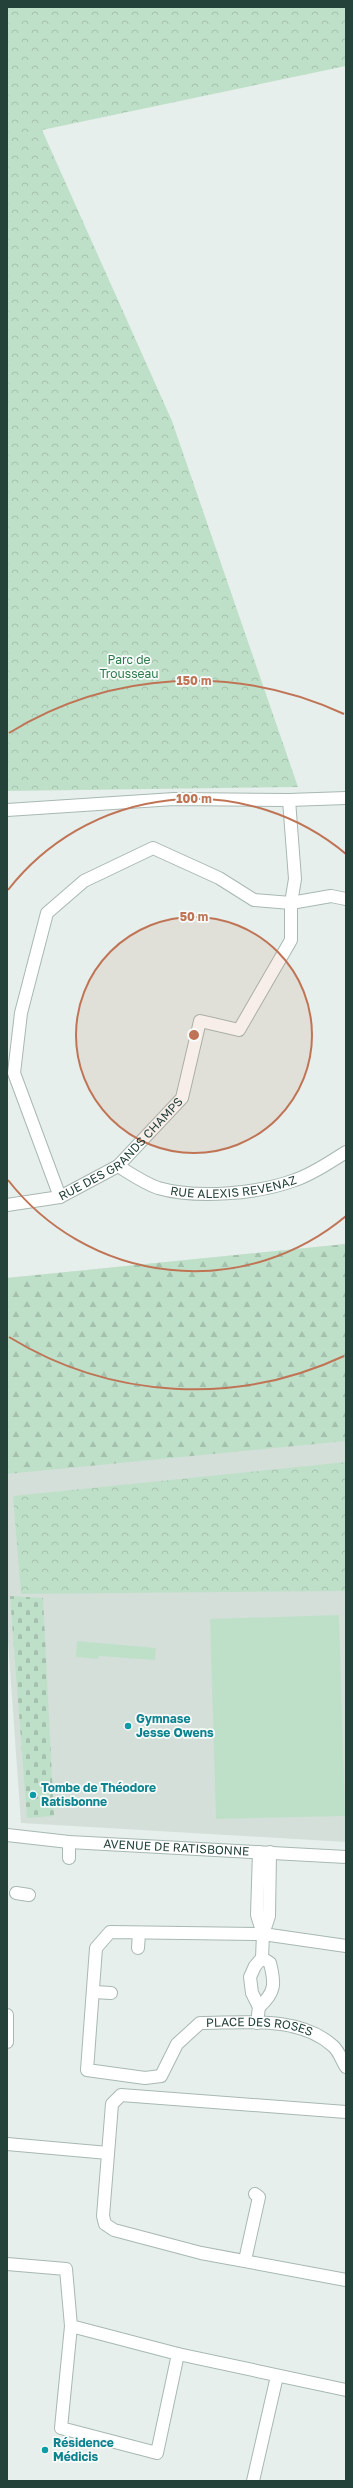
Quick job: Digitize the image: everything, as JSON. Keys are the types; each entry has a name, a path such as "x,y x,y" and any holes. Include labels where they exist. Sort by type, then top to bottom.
{"street":[{"path":"7,810 174,799 289,800 346,798"},
{"name":"RUE DES GRANDS CHAMPS","path":"7,1205 60,1197 118,1166 182,1098 200,1021 239,1030 291,940 291,903 294,879 289,800"},
{"path":"60,1197 14,1073 21,1013 48,912 84,881 153,848 219,878 254,900 291,903 331,896 346,899"},
{"name":"RUE ALEXIS REVENAZ","path":"118,1166 140,1180 158,1188 183,1192 220,1193 264,1188 295,1180 346,1152"},
{"name":"AVENUE DE RATISBONNE","path":"7,1836 69,1842 346,1857"},
{"path":"68,1858 69,1842"},
{"path":"260,2007 252,1993 250,1977 255,1966 262,1958 263,1934 269,1916 265,1852"},
{"path":"16,1893 29,1895"},
{"path":"111,1993 94,1992 96,1948 110,1932 139,1934 263,1934 346,1946"},
{"path":"138,1948 139,1934"},
{"path":"257,2022 260,2007 270,1998 274,1981 270,1963 262,1958"},
{"name":"PLACE DES ROSES","path":"94,1992 87,2070 145,2078 160,2076 177,2044 200,2023 257,2022 306,2029 334,2046 346,2067"},
{"path":"7,2015 7,2042"},
{"path":"346,2112 121,2095 112,2104 103,2216 106,2224 114,2230 201,2253 346,2280"},
{"path":"7,2144 108,2153"},
{"path":"245,2260 259,2197 255,2194"},
{"path":"7,2264 66,2269 71,2326 61,2428 157,2453 178,2354"},
{"path":"71,2326 178,2354 346,2390"},
{"path":"253,2481 277,2376"}],"shaded area":[{"path":"346,1244 346,1842 21,1823 7,1628 7,1278"}],"green space":[{"name":"Parc de Trousseau","path":"7,7 346,7 346,66 42,130 172,421 298,787 7,791"},
{"path":"346,1244 346,1441 7,1474 7,1278"},
{"path":"346,1462 346,1591 21,1594 13,1496"},
{"path":"10,1596 43,1598 54,1816 27,1818"},
{"path":"339,1615 345,1816 216,1819 210,1619"},
{"path":"77,1641 156,1648 155,1660 99,1656 98,1659 76,1657"}],"place":[{"name":"Gymnase Jesse Owens","path":"128,1726"},
{"name":"Tombe de Théodore Ratisbonne","path":"33,1795"},
{"name":"Résidence Médicis","path":"45,2450"}]}
